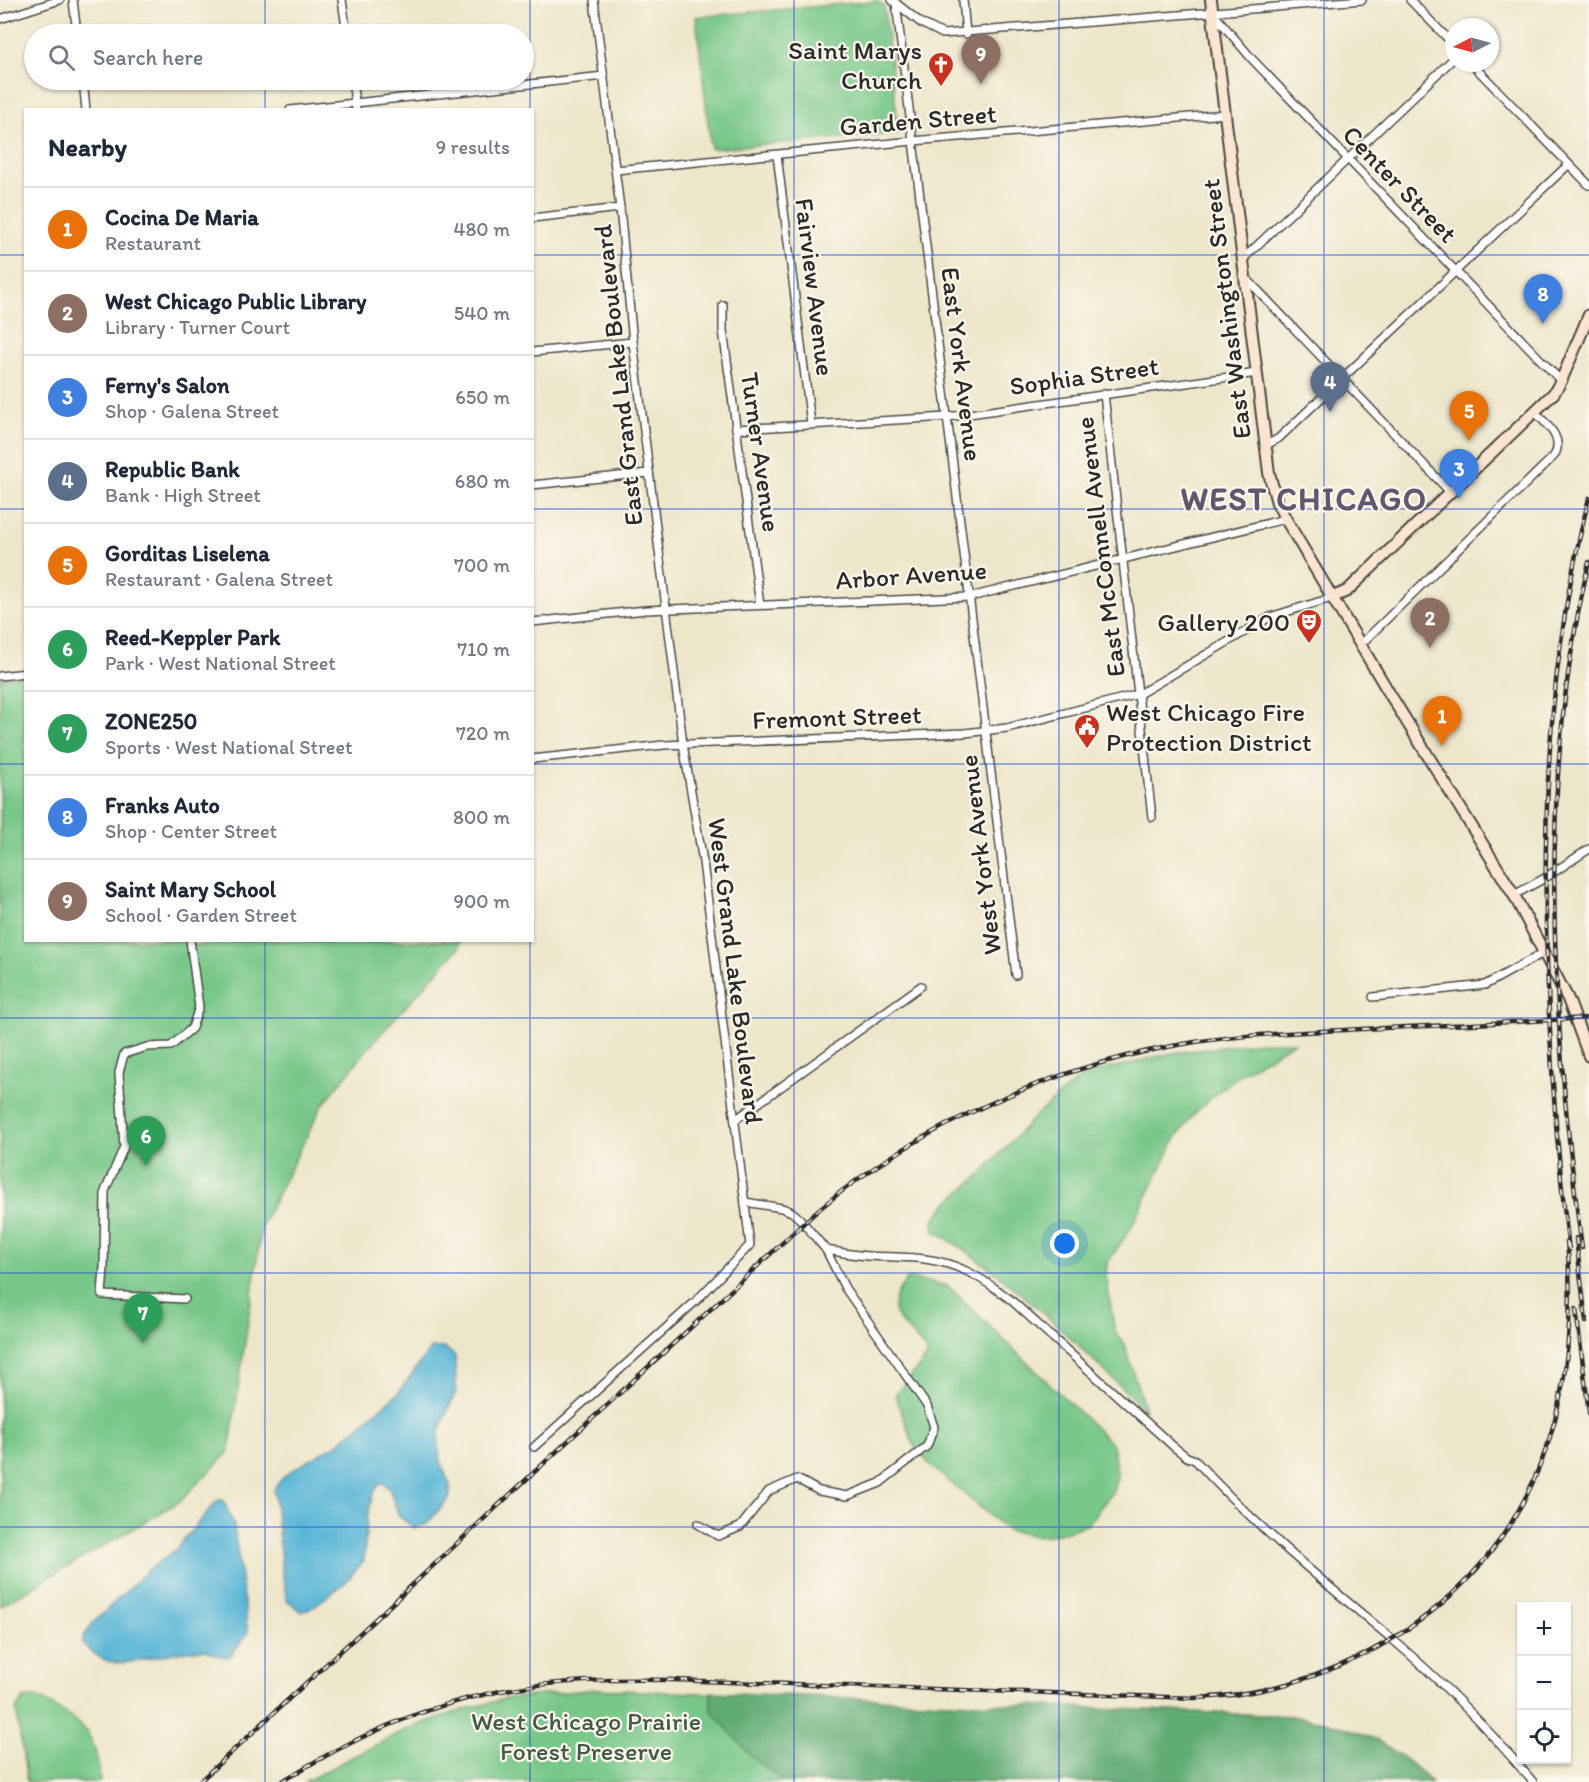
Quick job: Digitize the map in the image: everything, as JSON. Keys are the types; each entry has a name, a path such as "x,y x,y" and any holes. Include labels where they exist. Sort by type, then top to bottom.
{"main road":[{"name":"East Washington Street","path":"1211,0 1271,485 1285,519 1331,598 1514,895 1568,999 1589,1056"},
{"path":"1331,598 1347,591 1554,393 1589,315"}],"street":[{"path":"0,20 60,0"},
{"path":"73,0 76,24"},
{"path":"342,0 345,24"},
{"name":"East Grand Lake Boulevard","path":"594,0 620,208 633,342 683,744"},
{"path":"963,0 966,34"},
{"path":"894,2 921,23 943,34 966,34 1362,0"},
{"path":"1410,0 1445,36"},
{"name":"East York Avenue","path":"894,2 986,730"},
{"name":"Center Street","path":"1213,12 1252,59 1561,381"},
{"path":"1243,259 1445,67"},
{"path":"1480,72 1589,185"},
{"path":"534,84 604,76"},
{"path":"84,90 86,108"},
{"path":"354,90 356,106"},
{"path":"323,108 488,90"},
{"name":"Garden Street","path":"615,170 1225,114"},
{"name":"Fairview Avenue","path":"777,155 811,424"},
{"path":"1266,446 1279,438 1568,165"},
{"path":"534,218 620,208"},
{"path":"1246,278 1451,493"},
{"name":"Turner Avenue","path":"723,304 723,330 760,605"},
{"path":"534,352 633,342"},
{"name":"Sophia Street","path":"736,429 948,417 1257,374"},
{"name":"East McConnell Avenue","path":"1104,394 1152,817"},
{"path":"1360,645 1554,456 1559,443 1556,436 1534,411"},
{"path":"534,485 649,473"},
{"name":"Arbor Avenue","path":"534,622 666,609 970,597 1285,519"},
{"name":"Fremont Street","path":"534,759 683,744 1007,728 1139,694 1270,617 1331,598"},
{"path":"0,676 24,673"},
{"name":"West York Avenue","path":"986,730 1016,975"},
{"name":"West Grand Lake Boulevard","path":"534,1446 696,1301 750,1245 703,862 683,744"},
{"path":"1514,895 1589,849"},
{"path":"185,1299 102,1294 105,1191 124,1147 118,1073 124,1054 147,1047 171,1046 192,1028 199,1007 190,942"},
{"path":"1372,997 1485,985 1543,953"},
{"path":"735,1120 921,986"},
{"path":"699,1524 718,1536 740,1527 769,1491 797,1479 819,1491 847,1496 880,1483 927,1446 934,1426 927,1406 845,1288 826,1250 792,1212 745,1202"},
{"path":"826,1250 868,1256 921,1257 965,1270 1011,1300 1174,1448 1195,1460 1245,1511 1392,1639 1488,1730 1533,1782"}],"green space":[{"path":"877,1 884,6 899,133 711,149 696,17"},
{"path":"24,675 24,942 190,942 191,946 219,942 460,942 459,948 370,1046 322,1106 262,1225 229,1452 179,1502 0,1606 0,678"},
{"path":"1261,1042 1294,1042 1242,1073 1193,1115 1176,1138 1131,1228 1107,1263 1106,1275 1115,1333 1124,1343 1145,1410 1045,1314 992,1270 935,1231 934,1219 950,1200 978,1177 1036,1115 1075,1082 1091,1073 1172,1053"},
{"path":"907,1279 948,1286 1113,1445 1117,1477 1113,1491 1088,1524 1059,1534 1036,1536 1007,1530 930,1465 914,1446 895,1395 928,1356 922,1345 895,1313 894,1304"},
{"name":"West Chicago Prairie Forest Preserve","path":"596,1689 1291,1716 1333,1724 1367,1736 1398,1754 1431,1782 304,1782 407,1729 456,1712 504,1699"},
{"name":"West Chicago Prairie Forest Preserve","path":"711,1692 1291,1716 1333,1724 1367,1736 1399,1754 1431,1782 784,1782 751,1756 711,1710"},
{"path":"37,1697 65,1713 84,1728 95,1749 100,1782 27,1782 16,1709 24,1699"}],"water":[{"path":"431,1348 444,1348 455,1356 456,1391 439,1431 438,1446 442,1466 450,1485 450,1497 427,1524 414,1528 399,1516 389,1488 383,1483 379,1484 373,1494 367,1518 364,1560 345,1583 310,1609 302,1612 287,1600 274,1490 288,1473 335,1446 398,1393"},
{"path":"221,1499 234,1525 248,1633 230,1656 192,1650 117,1663 99,1657 83,1645 83,1638 92,1624 148,1570 174,1551"}],"railway":[{"path":"1569,1250 1549,1020 1546,925 1547,802 1550,741 1564,619 1589,498"},
{"path":"1582,1248 1563,1077 1554,904 1561,731 1572,646 1589,562"},
{"path":"199,1782 818,1210 859,1178 948,1124 995,1101 1094,1065 1195,1042 1300,1032 1589,1018"},
{"path":"1576,1238 1586,1322"},
{"path":"281,1782 358,1739 412,1716 468,1698 540,1685 606,1680 673,1680 1195,1698 1261,1690 1303,1679 1345,1664 1421,1620 1468,1579 1505,1533 1533,1482 1553,1426 1565,1367 1570,1305 1567,1241"},
{"path":"1576,1309 1589,1413"}],"place":[{"name":"Saint Mary School","path":"981,84"},
{"name":"Saint Marys Church","path":"941,88"},
{"name":"Franks Auto","path":"1543,324"},
{"name":"Republic Bank","path":"1330,412"},
{"name":"Gorditas Liselena","path":"1469,441"},
{"name":"Ferny's Salon","path":"1459,499"},
{"name":"Gallery 200","path":"1309,645"},
{"name":"West Chicago Public Library","path":"1430,648"},
{"name":"Cocina De Maria","path":"1442,746"},
{"name":"West Chicago Fire Protection District","path":"1087,750"},
{"name":"Reed-Keppler Park","path":"146,1166"},
{"name":"ZONE250","path":"143,1343"}],"district":[{"name":"WEST CHICAGO","path":"1304,499"}]}
